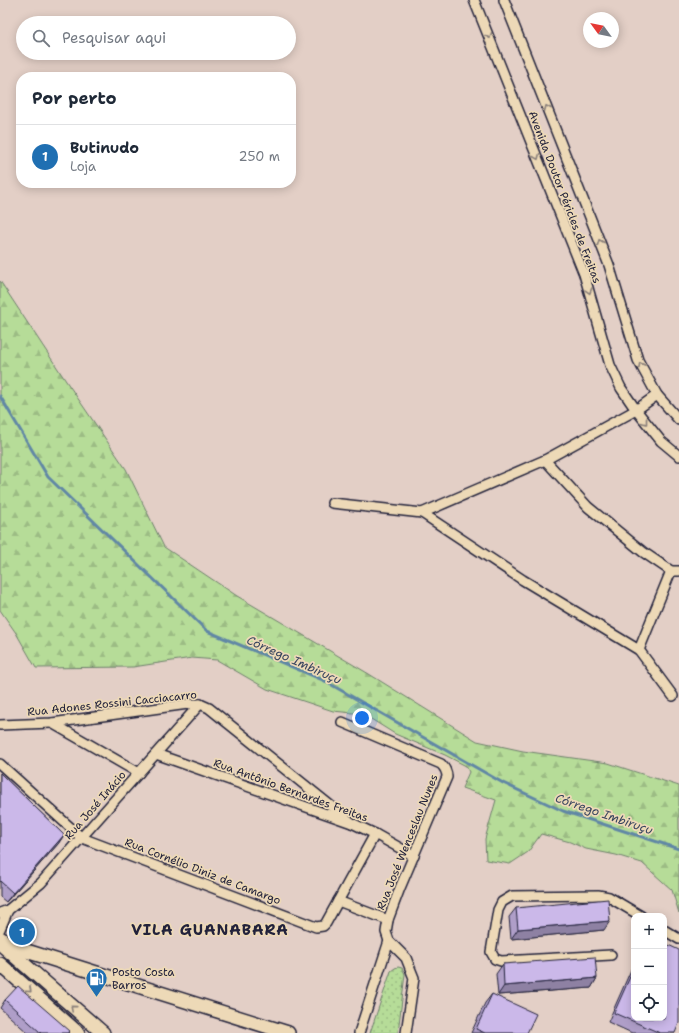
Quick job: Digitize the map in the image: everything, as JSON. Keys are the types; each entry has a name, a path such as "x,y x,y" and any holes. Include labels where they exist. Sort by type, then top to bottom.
{"street":[{"name":"Avenida Doutor Péricles de Freitas","path":"474,0 584,274 610,365 621,388 636,410 661,442 679,456"},
{"name":"Avenida Doutor Péricles de Freitas","path":"504,0 609,265 638,360 657,395 679,420"},
{"path":"422,513 545,460 636,410 657,395"},
{"path":"545,460 588,507 643,552 675,571 639,650"},
{"path":"332,503 422,513 522,580 639,650 673,696"},
{"name":"Rua Adones Rossini Cacciacarro","path":"0,725 52,723 188,704 200,704 210,708 352,823"},
{"name":"Rua José Inácio","path":"4,912 41,883 200,704"},
{"name":"Rua José Wenceslau Nunes","path":"342,722 441,764 447,772 447,777 388,920 386,932 389,941"},
{"path":"52,723 139,772"},
{"name":"Rua Antônio Bernardes Freitas","path":"156,754 352,823 414,856"},
{"path":"0,764 82,838"},
{"path":"338,901 375,834"},
{"name":"Rua Cornélio Diniz de Camargo","path":"82,838 316,927 323,926 326,923 338,901"},
{"path":"611,955 502,961 496,959 491,952 498,910 502,902 512,896 598,895 608,897 636,913"},
{"name":"Rua José Wenceslau Nunes","path":"338,901 388,920"},
{"path":"0,928 4,912"},
{"path":"667,932 679,939"},
{"path":"0,938 20,949 288,1033"},
{"path":"359,1033 389,941 406,958 414,978 406,1033"},
{"path":"0,944 103,1033"},
{"path":"0,964 78,1033"}],"green space":[{"path":"0,281 126,469 164,547 237,596 369,674 477,741 523,751 608,763 679,786 679,913 672,890 642,863 616,855 586,849 570,842 541,834 528,852 510,864 486,860 485,839 496,800 462,788 469,772 466,766 445,755 395,734 363,714 333,711 267,689 217,660 192,658 133,667 36,668 16,633 0,610"},
{"path":"395,968 402,968 405,974 398,1033 370,1033 391,971"}],"building":[{"path":"0,773 64,835 13,893 0,881"},
{"path":"608,899 610,921 518,929 516,908"},
{"path":"667,944 679,950 679,1023 675,1033 660,1033 632,1021 667,1021"},
{"path":"595,957 597,978 504,986 503,964"},
{"path":"631,975 631,1020 614,1013"},
{"path":"18,986 70,1031 68,1033 41,1033 5,1000"},
{"path":"492,994 536,1014 527,1033 485,1033 476,1029"}],"waterway":[{"name":"Córrego Imbiruçu","path":"0,396 48,477 207,631 323,680 503,783 563,811 679,849"}],"place":[{"name":"Butinudo","path":"22,932"},
{"name":"Posto Costa Barros","path":"96,998"}],"district":[{"name":"VILA GUANABARA","path":"210,930"}]}
